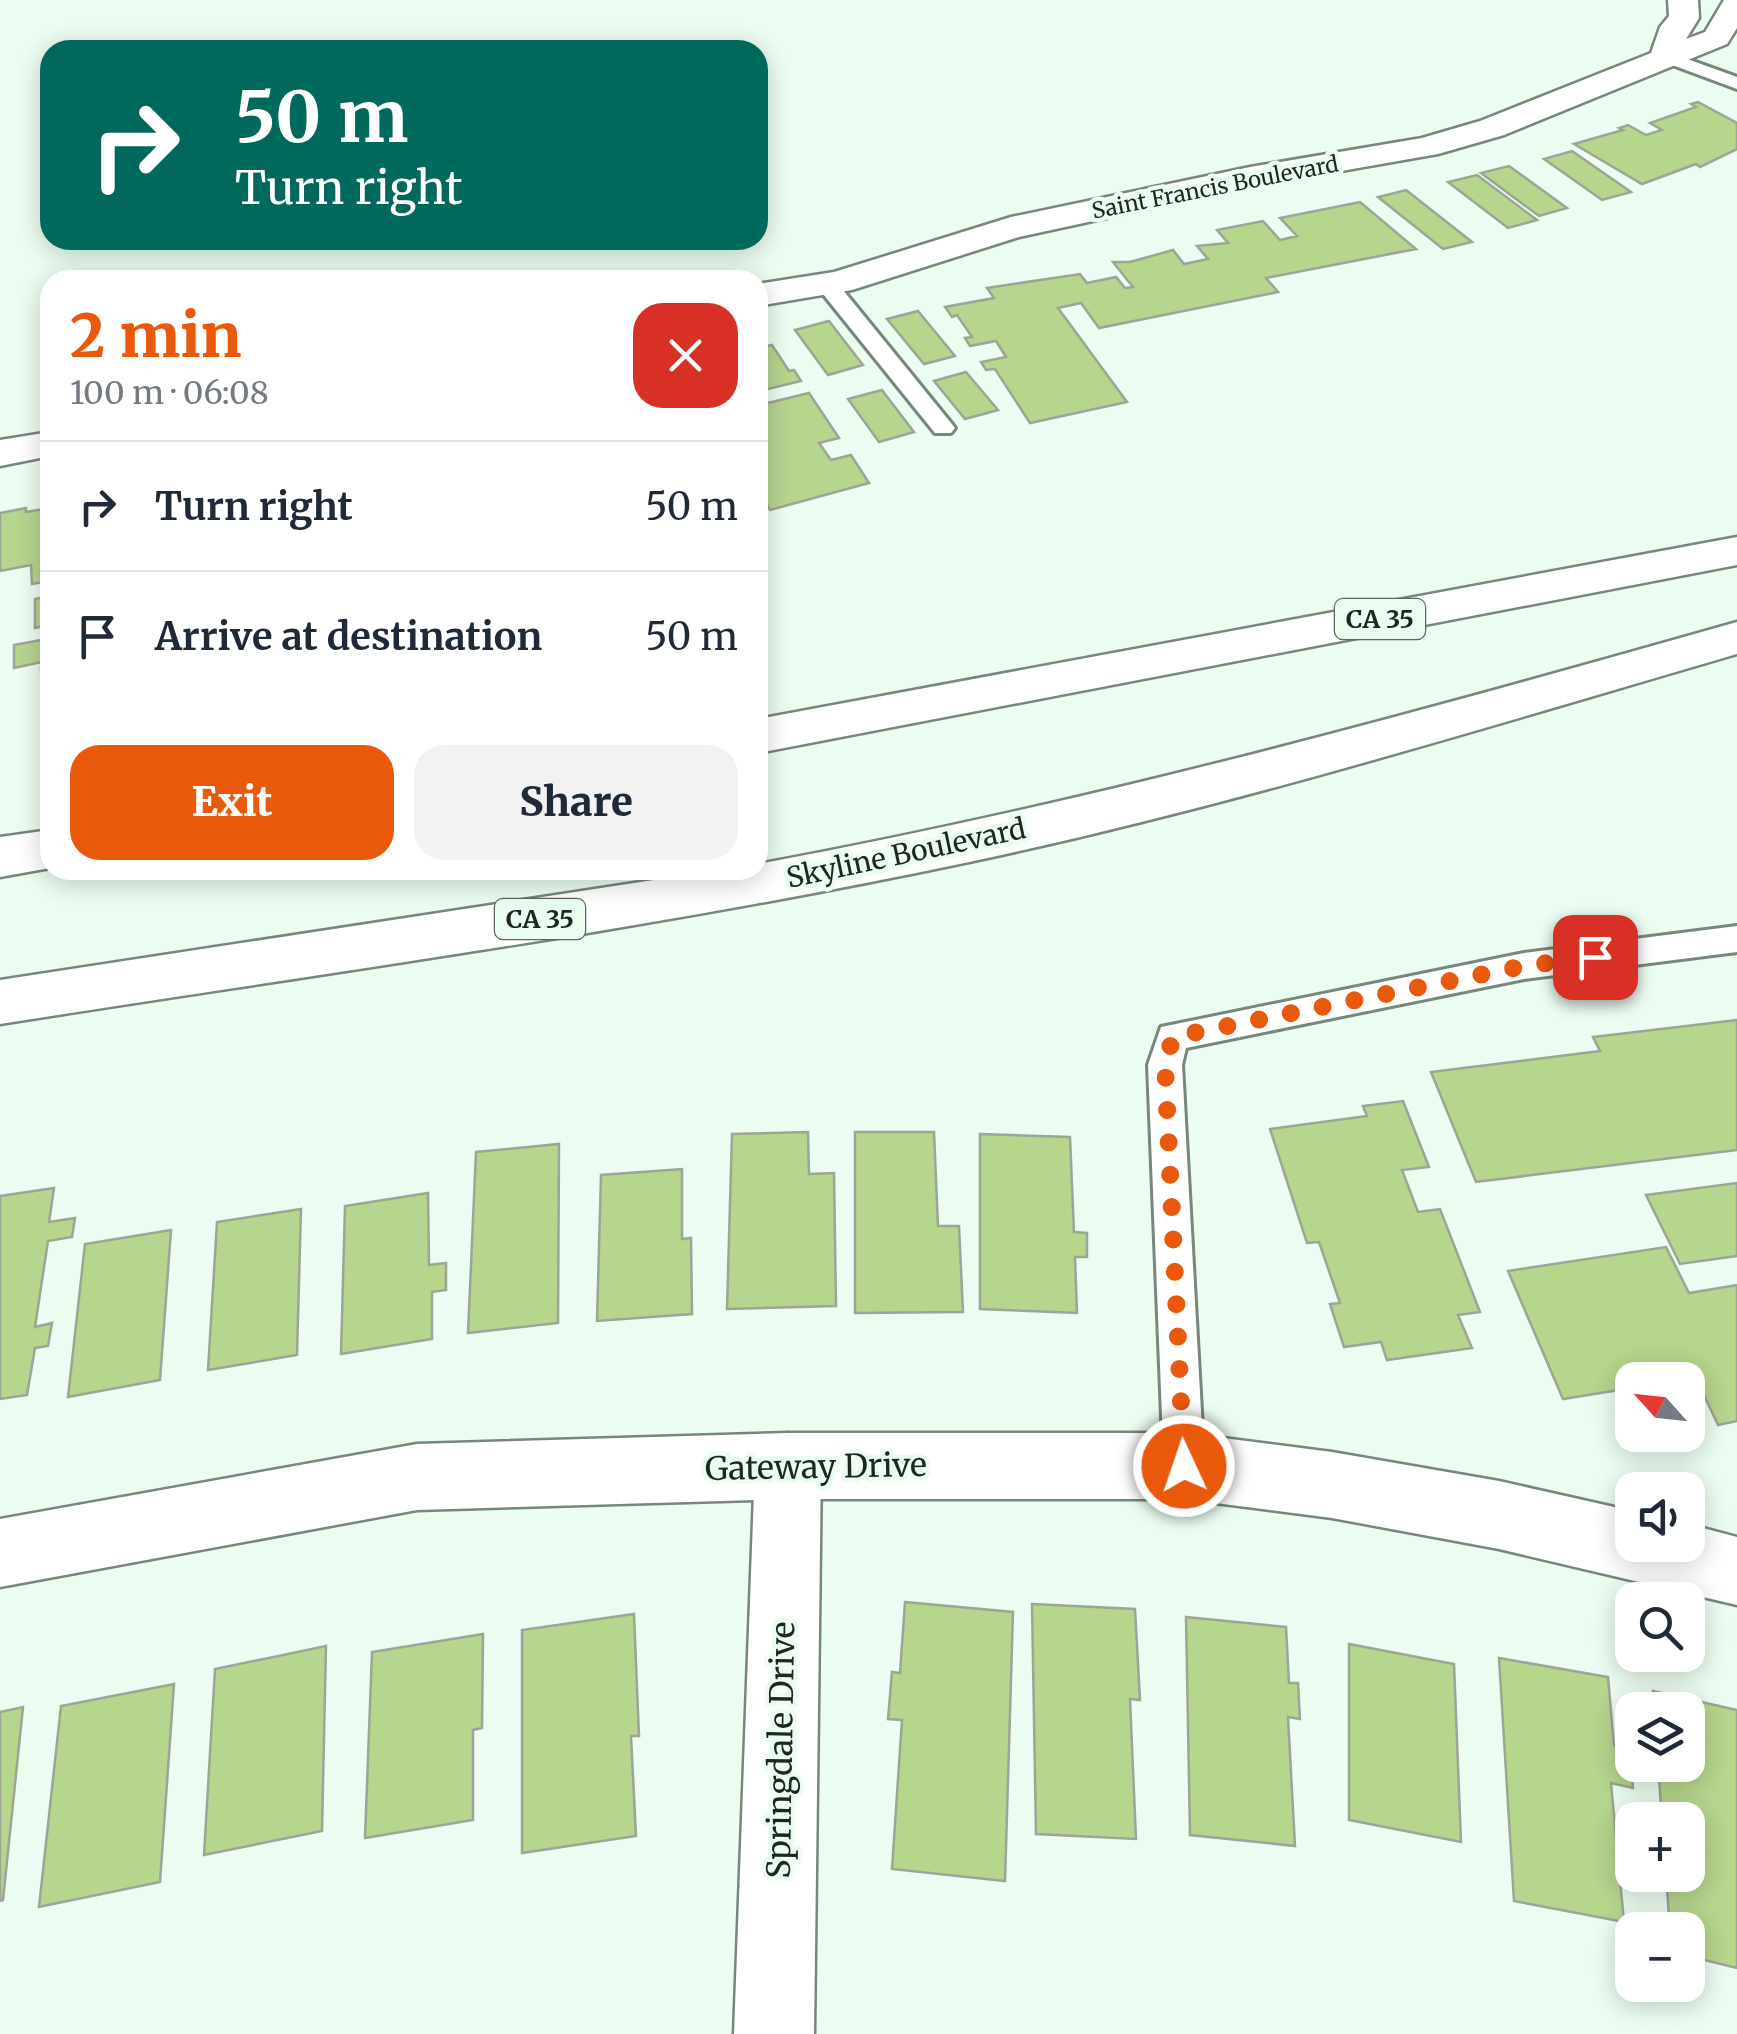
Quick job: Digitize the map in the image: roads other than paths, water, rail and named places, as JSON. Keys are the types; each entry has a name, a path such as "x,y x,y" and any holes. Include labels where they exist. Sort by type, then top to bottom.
{"street":[{"path":"1666,56 1675,28 1684,18 1683,0"},
{"name":"Saint Francis Boulevard","path":"768,293 826,284 1011,228 1250,176 1426,148 1492,128 1716,38 1737,4"},
{"path":"0,454 40,446"},
{"name":"CA 35","path":"768,734 1737,551"},
{"name":"Skyline Boulevard","path":"0,1002 656,902 869,864 1259,774 1737,638"},
{"path":"0,857 40,851"},
{"name":"Gateway Drive","path":"0,1553 417,1477 788,1466 1184,1466 1388,1495 1615,1541"},
{"name":"Springdale Drive","path":"774,2034 788,1466"},
{"name":"Gateway Drive","path":"1701,1562 1737,1571"}],"lane":[{"path":"1666,56 1737,83"},
{"path":"826,284 943,428"},
{"path":"1184,1466 1165,1065 1173,1037 1524,966 1737,939"}]}
